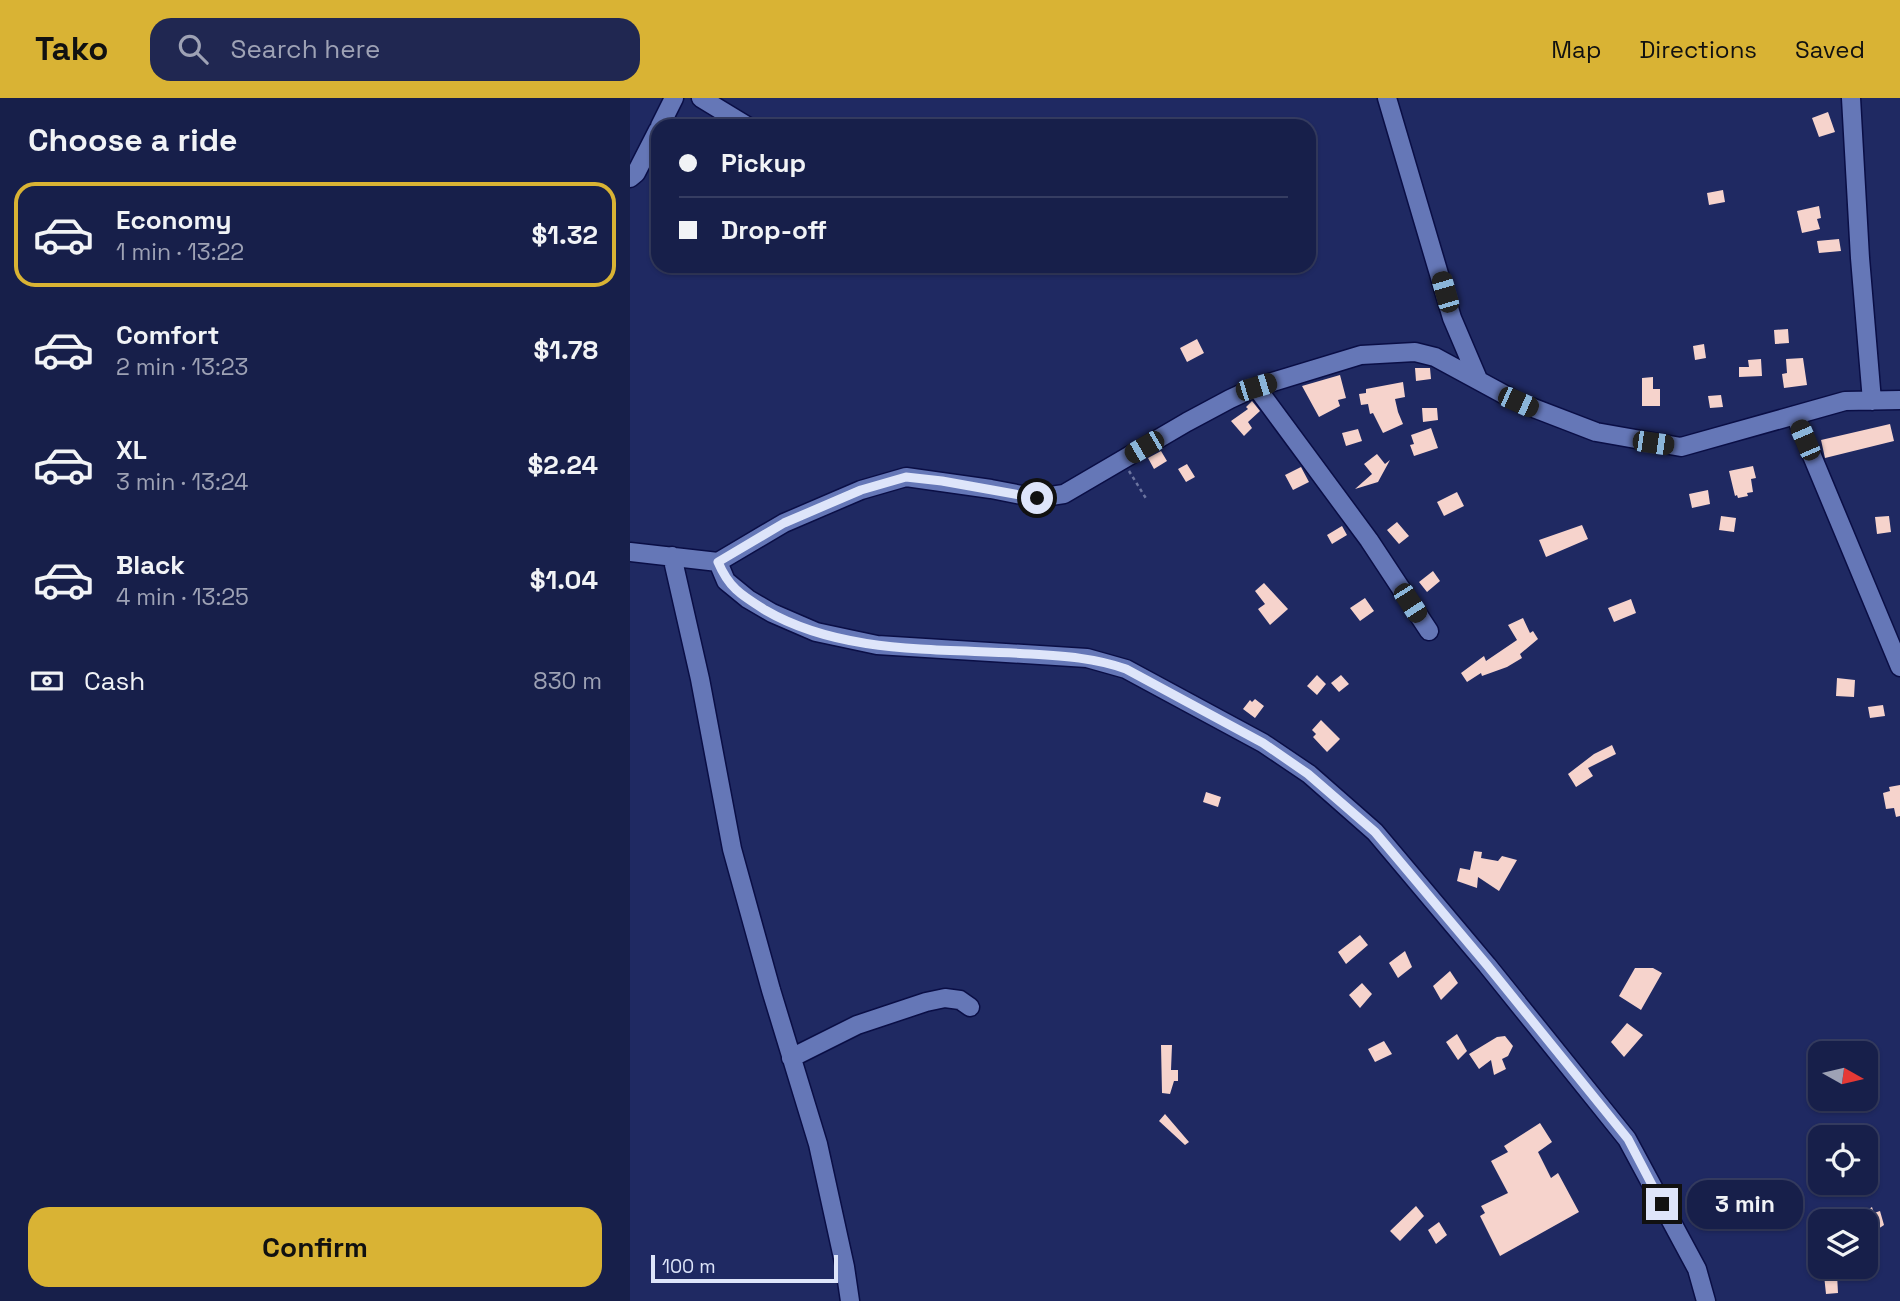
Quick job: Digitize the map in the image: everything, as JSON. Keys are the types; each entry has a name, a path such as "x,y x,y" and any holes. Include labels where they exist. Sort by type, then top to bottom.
{"street":[{"path":"664,119 674,98"},
{"path":"701,98 736,119"},
{"path":"1387,98 1452,318 1478,379"},
{"path":"1851,98 1872,401"},
{"path":"630,178 636,173 651,144"},
{"path":"630,552 718,562 784,523 893,479 917,477 1037,498 1065,494 1187,422 1256,387 1361,355 1415,352 1435,357 1518,402 1596,432 1681,447 1845,401 1900,400"},
{"path":"1256,387 1369,540 1429,631"},
{"path":"1794,415 1900,667"},
{"path":"672,556 700,679 732,849 818,1144 850,1301"},
{"path":"718,562 726,581 748,599 772,613 816,632 877,645 1087,658 1126,669 1242,731 1308,774 1375,832 1628,1139 1697,1269 1706,1301"},
{"path":"792,1058 857,1025 926,1002 945,998 960,1000 970,1007"}],"path":[{"path":"1122,459 1147,500"}],"building":[{"path":"1828,112 1835,132 1819,137 1812,118"},
{"path":"1723,190 1725,202 1709,205 1707,193"},
{"path":"1819,206 1821,218 1817,219 1820,229 1802,233 1797,211"},
{"path":"1839,239 1841,251 1819,253 1817,241"},
{"path":"1788,329 1789,343 1775,344 1774,330"},
{"path":"1197,339 1204,353 1187,362 1180,348"},
{"path":"1704,344 1706,358 1695,360 1693,346"},
{"path":"1803,358 1807,385 1784,388 1782,374 1787,373 1786,359"},
{"path":"1761,359 1762,376 1739,377 1739,367 1749,367 1748,360"},
{"path":"1415,368 1430,368 1431,379 1416,381"},
{"path":"1340,375 1346,398 1338,400 1340,406 1319,417 1302,386"},
{"path":"1653,377 1653,389 1660,389 1660,406 1642,406 1642,378"},
{"path":"1403,382 1405,397 1395,399 1403,424 1383,433 1373,413 1370,414 1368,404 1361,405 1359,394 1366,393 1366,389"},
{"path":"1721,395 1723,407 1710,408 1708,396"},
{"path":"1252,401 1260,411 1248,422 1252,428 1244,436 1231,421 1248,409 1246,407"},
{"path":"1422,408 1437,408 1438,420 1423,422"},
{"path":"1890,424 1894,441 1825,458 1821,440"},
{"path":"1431,428 1438,448 1414,456 1410,445 1414,444 1411,435"},
{"path":"1358,429 1362,441 1346,446 1342,433"},
{"path":"1161,451 1167,461 1154,469 1148,458"},
{"path":"1377,454 1385,464 1390,460 1378,482 1355,489 1372,474 1364,464"},
{"path":"1187,464 1195,477 1186,482 1178,469"},
{"path":"1753,466 1756,478 1751,479 1753,492 1738,498 1735,496 1729,471"},
{"path":"1301,467 1309,482 1293,490 1285,475"},
{"path":"1708,490 1710,504 1692,508 1689,494"},
{"path":"1457,492 1464,506 1444,516 1437,502"},
{"path":"1721,516 1736,518 1734,532 1719,530"},
{"path":"1889,516 1891,532 1877,534 1875,517"},
{"path":"1397,522 1409,536 1399,544 1387,530"},
{"path":"1582,525 1588,539 1546,557 1539,540"},
{"path":"1342,526 1347,535 1332,544 1327,535"},
{"path":"1433,571 1440,581 1427,592 1419,582"},
{"path":"1264,583 1288,609 1270,625 1258,609 1265,604 1255,591"},
{"path":"1365,598 1374,611 1360,621 1350,608"},
{"path":"1631,599 1636,613 1614,622 1608,608"},
{"path":"1523,618 1530,633 1533,631 1538,639 1520,654 1522,658 1507,667 1482,676 1481,673 1467,682 1461,673 1484,656 1486,661 1517,640 1508,625"},
{"path":"1317,675 1326,684 1317,695 1307,686"},
{"path":"1341,675 1349,684 1339,692 1331,683"},
{"path":"1837,678 1855,680 1854,697 1836,696"},
{"path":"1255,699 1264,706 1255,718 1243,709 1250,700 1252,702"},
{"path":"1883,705 1885,716 1870,718 1868,707"},
{"path":"1321,720 1340,739 1327,752 1313,737 1316,734 1312,730"},
{"path":"1612,745 1616,754 1588,768 1593,776 1576,787 1568,774 1594,754"},
{"path":"1900,785 1900,816 1896,817 1894,808 1886,809 1883,793 1890,791 1889,787"},
{"path":"1206,792 1221,797 1218,807 1203,802"},
{"path":"1474,851 1482,852 1481,858 1498,861 1502,856 1517,860 1499,891 1478,877 1477,888 1457,881 1460,868 1470,870"},
{"path":"1360,935 1368,945 1346,964 1338,952"},
{"path":"1405,951 1412,967 1398,978 1389,963"},
{"path":"1635,968 1653,968 1662,973 1641,1010 1619,996"},
{"path":"1450,971 1458,983 1441,1000 1433,986"},
{"path":"1362,983 1372,994 1360,1008 1349,995"},
{"path":"1627,1023 1643,1035 1624,1057 1611,1042"},
{"path":"1457,1034 1467,1051 1458,1060 1446,1042"},
{"path":"1505,1036 1513,1046 1508,1056 1502,1059 1506,1069 1494,1075 1491,1060 1479,1069 1469,1054 1497,1037"},
{"path":"1384,1041 1392,1054 1375,1062 1368,1049"},
{"path":"1161,1045 1172,1045 1171,1070 1178,1070 1178,1081 1174,1081 1170,1094 1162,1093"},
{"path":"1165,1114 1189,1142 1185,1145 1159,1121"},
{"path":"1540,1123 1552,1142 1538,1152 1551,1178 1558,1173 1579,1212 1500,1256 1480,1216 1485,1213 1481,1206 1508,1193 1491,1161 1508,1152 1504,1146"},
{"path":"1416,1206 1424,1216 1400,1241 1390,1231"},
{"path":"1880,1211 1884,1225 1878,1229 1878,1212"},
{"path":"1439,1222 1447,1235 1436,1244 1428,1230"},
{"path":"1824,1279 1837,1279 1838,1293 1826,1294"}],"route":[{"path":"1037,498 917,477 893,479 784,523 718,562 726,581 748,599 796,625 816,632 877,645 1050,655 1108,663 1126,669 1263,743 1308,774 1375,832 1628,1139 1662,1204"}]}
